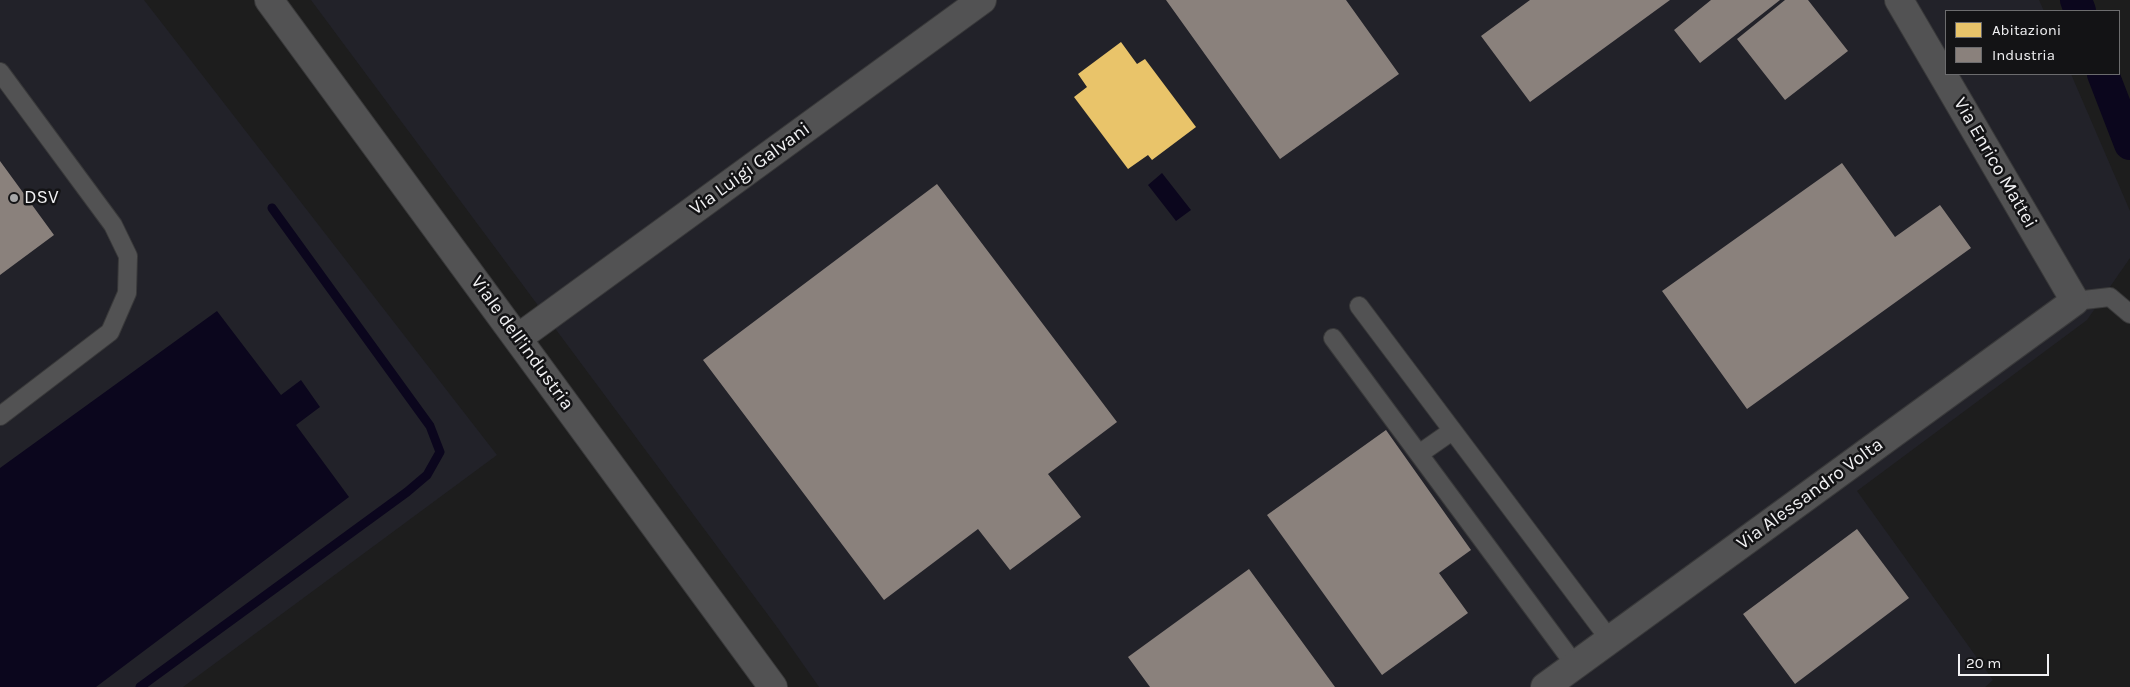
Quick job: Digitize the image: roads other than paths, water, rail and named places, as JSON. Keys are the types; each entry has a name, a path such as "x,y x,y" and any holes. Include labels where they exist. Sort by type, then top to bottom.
{"street":[{"name":"Viale dell'industria","path":"270,0 773,687"},
{"name":"Via Luigi Galvani","path":"518,338 982,0"},
{"name":"Via Enrico Mattei","path":"1899,0 2075,301"},
{"name":"Via Alessandro Volta","path":"1545,687 2075,301"}],"lane":[{"path":"0,72 113,225 128,256 127,293 110,332 0,416"},
{"path":"2075,301 2110,297 2130,314"},
{"path":"1359,306 1610,640"},
{"path":"1334,338 1575,665"},
{"path":"1419,454 1452,431"}],"waterway":[{"path":"2076,0 2080,10"},
{"path":"2103,75 2130,144"},
{"path":"140,687 407,492 427,475 440,452 430,426 272,208"}],"place":[{"name":"DSV","path":"14,198"}]}
